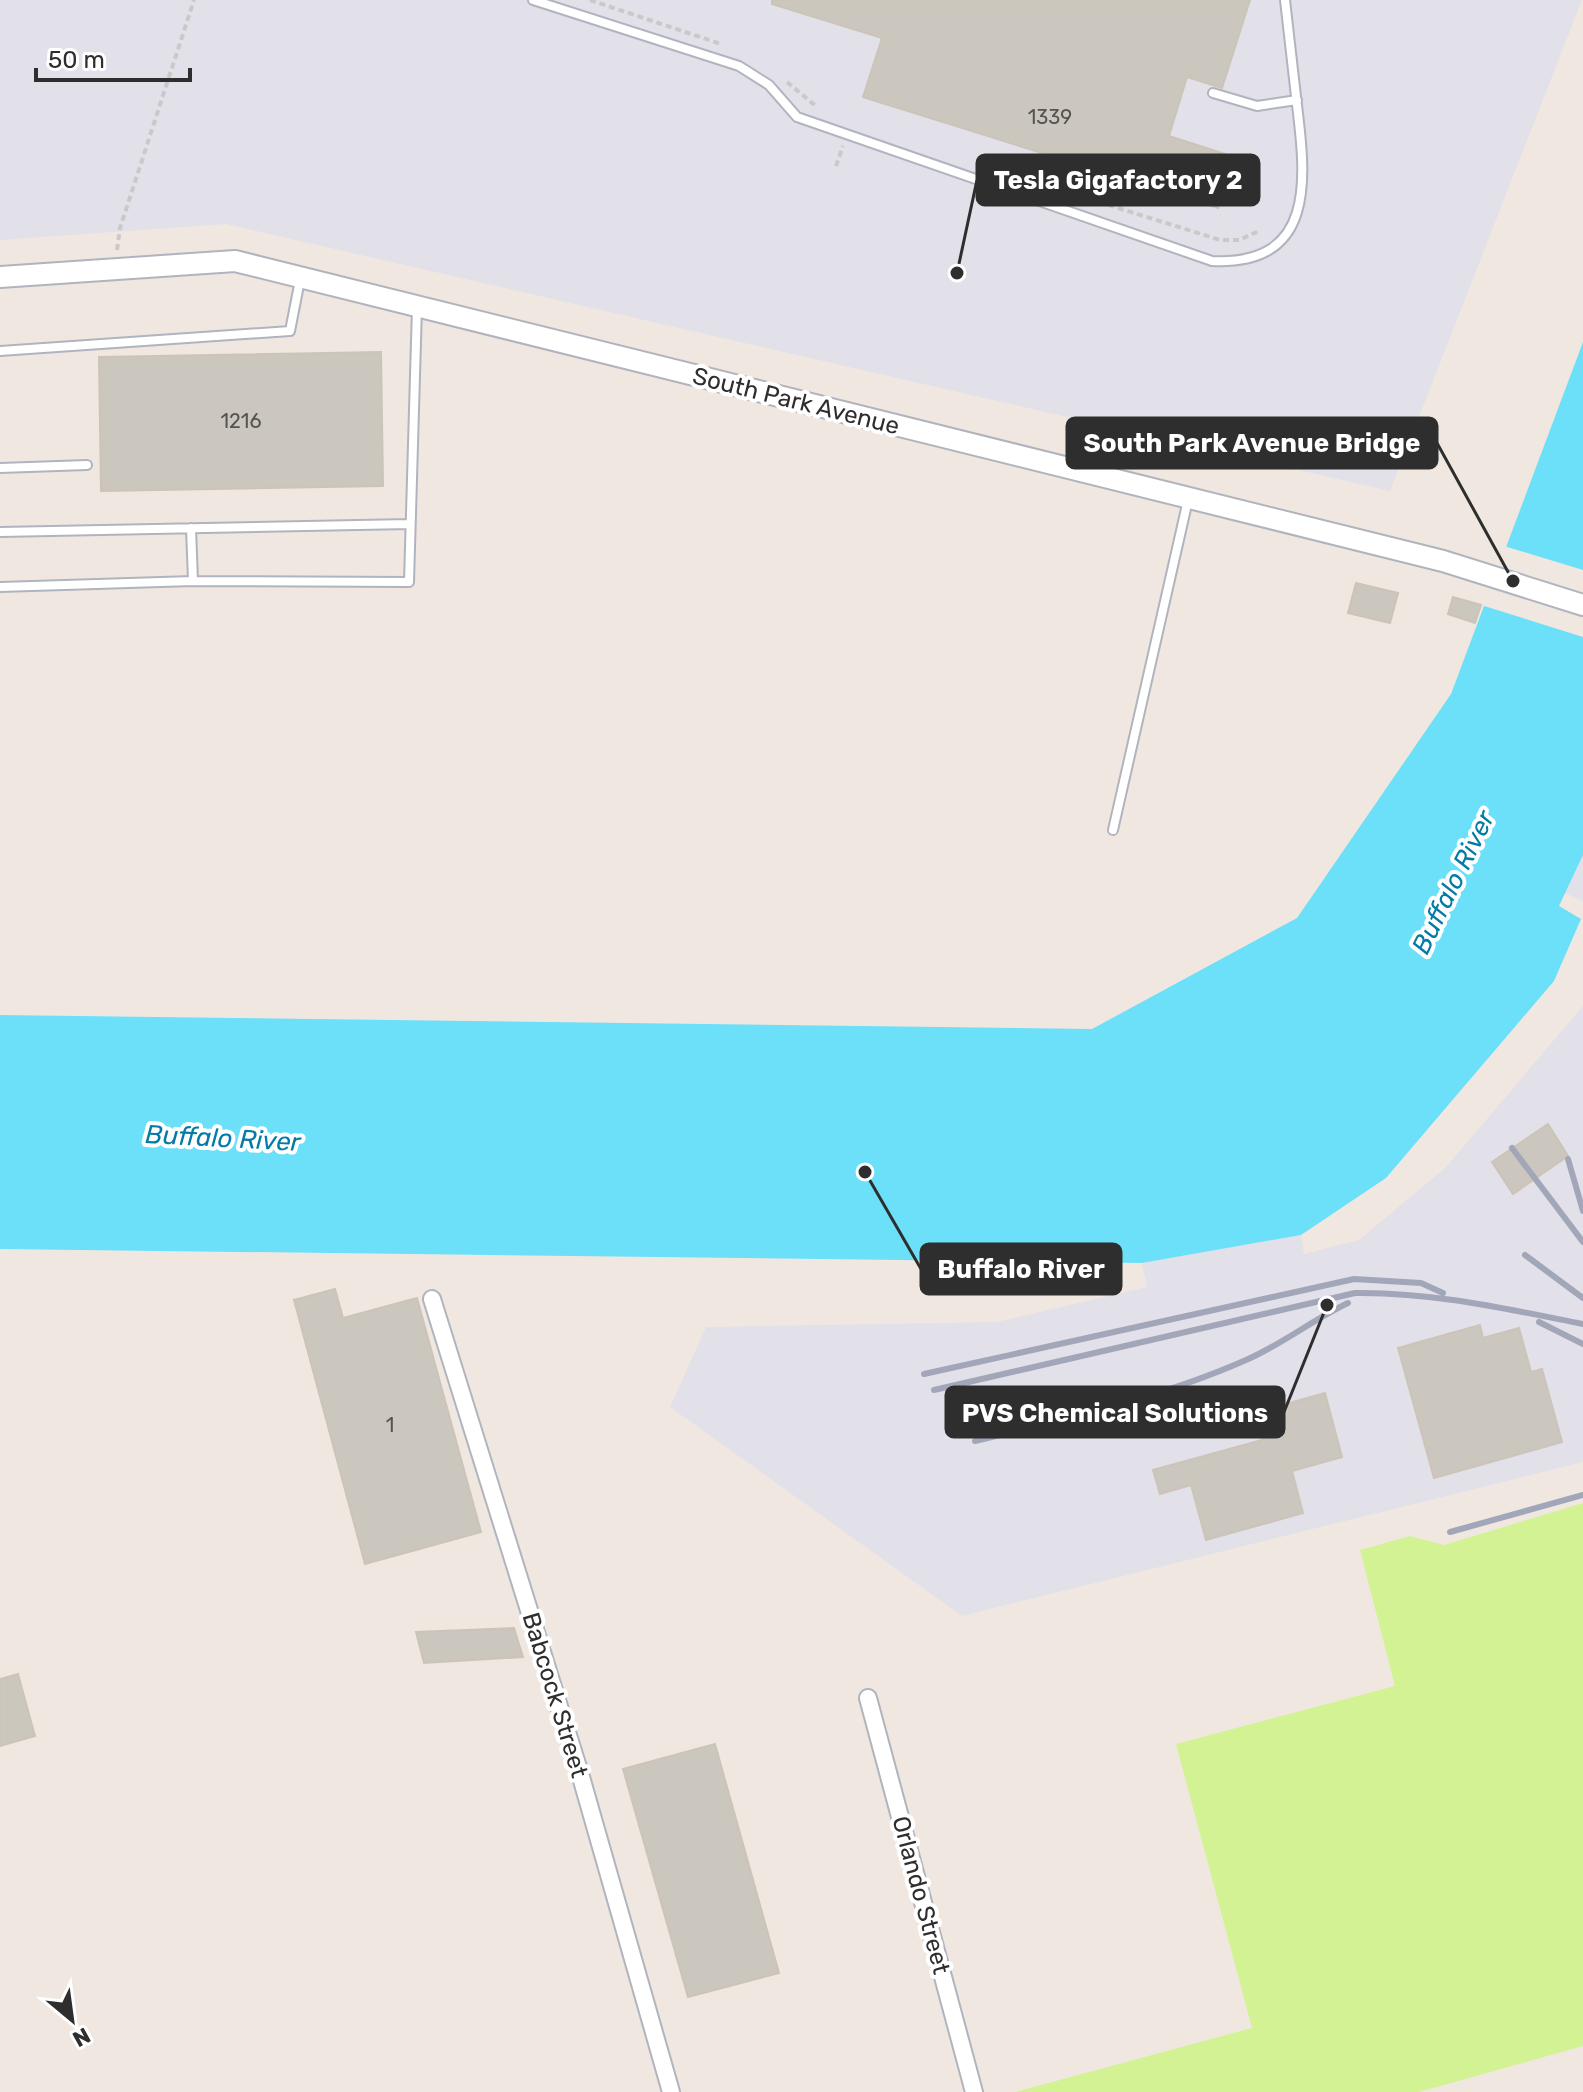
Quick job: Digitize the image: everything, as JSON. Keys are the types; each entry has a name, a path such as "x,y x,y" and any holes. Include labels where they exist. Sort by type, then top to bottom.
{"street":[{"name":"South Park Avenue","path":"0,277 221,260 301,275 1443,561 1583,605"},
{"name":"Babcock Street","path":"432,1299 581,1777 671,2092"},
{"name":"Orlando Street","path":"868,1698 974,2092"}],"lane":[{"path":"533,0 739,66 769,85 797,117 1212,261 1240,263 1275,248 1296,219 1305,171 1285,0"},
{"path":"1213,93 1257,106 1297,100"},
{"path":"0,351 290,331 301,275"},
{"path":"0,587 193,581 409,582 417,306"},
{"path":"0,468 87,465"},
{"path":"1113,830 1188,498"},
{"path":"0,532 410,524"},
{"path":"191,528 193,581"}],"path":[{"path":"115,268 120,228 194,0"},
{"path":"590,0 725,45"},
{"path":"780,77 820,110"},
{"path":"1028,180 1220,240 1239,240 1259,231"}],"shaded area":[{"path":"0,0 1582,0 1390,491 226,224 0,240"},
{"path":"1583,855 1583,901 1565,893"},
{"path":"1583,1006 1583,1462 962,1616 670,1407 706,1327 997,1322 1147,1287 1142,1263 1301,1235 1304,1254 1359,1240 1446,1167"}],"green space":[{"path":"1583,1503 1583,2046 1419,2092 1015,2092 1252,2028 1176,1744 1395,1686 1360,1550 1410,1536 1444,1545"}],"water":[{"path":"1583,342 1583,855 1559,906 1581,919 1554,981 1386,1178 1301,1235 1142,1263 0,1249 0,1015 1092,1029 1297,918 1451,694"}],"pier":[{"path":"1504,546 1583,570 1583,637 1481,605"}],"building":[{"path":"772,0 1250,0 1222,88 1187,77 1169,136 1234,157 1218,208 863,97 882,38 772,4"},
{"path":"381,352 383,486 101,491 99,357"},
{"path":"1356,583 1398,593 1390,623 1348,613"},
{"path":"1453,597 1481,605 1475,623 1448,614"},
{"path":"1548,1124 1568,1156 1513,1194 1492,1162"},
{"path":"335,1289 343,1318 417,1298 481,1532 365,1564 294,1300"},
{"path":"1480,1325 1483,1338 1519,1328 1531,1372 1542,1369 1562,1442 1434,1478 1398,1348"},
{"path":"1325,1393 1342,1457 1292,1471 1303,1513 1206,1540 1191,1485 1160,1494 1153,1470 1262,1440 1259,1429 1276,1424 1272,1408"},
{"path":"514,1628 523,1657 424,1663 416,1632"},
{"path":"18,1674 35,1736 0,1746 0,1679"},
{"path":"715,1744 779,1973 688,1997 623,1769"}],"railway":[{"path":"1512,1148 1583,1242"},
{"path":"1568,1159 1583,1211"},
{"path":"1525,1255 1583,1298"},
{"path":"924,1374 1354,1279 1421,1283 1443,1293"},
{"path":"934,1390 1355,1293 1441,1298 1583,1324"},
{"path":"975,1441 1180,1386 1259,1354 1348,1303"},
{"path":"1539,1322 1583,1344"},
{"path":"1450,1532 1583,1495"}],"place":[{"name":"Tesla Gigafactory 2","path":"957,273"},
{"name":"South Park Avenue Bridge","path":"1513,581"},
{"name":"Buffalo River","path":"865,1172"},
{"name":"PVS Chemical Solutions","path":"1327,1305"}]}
